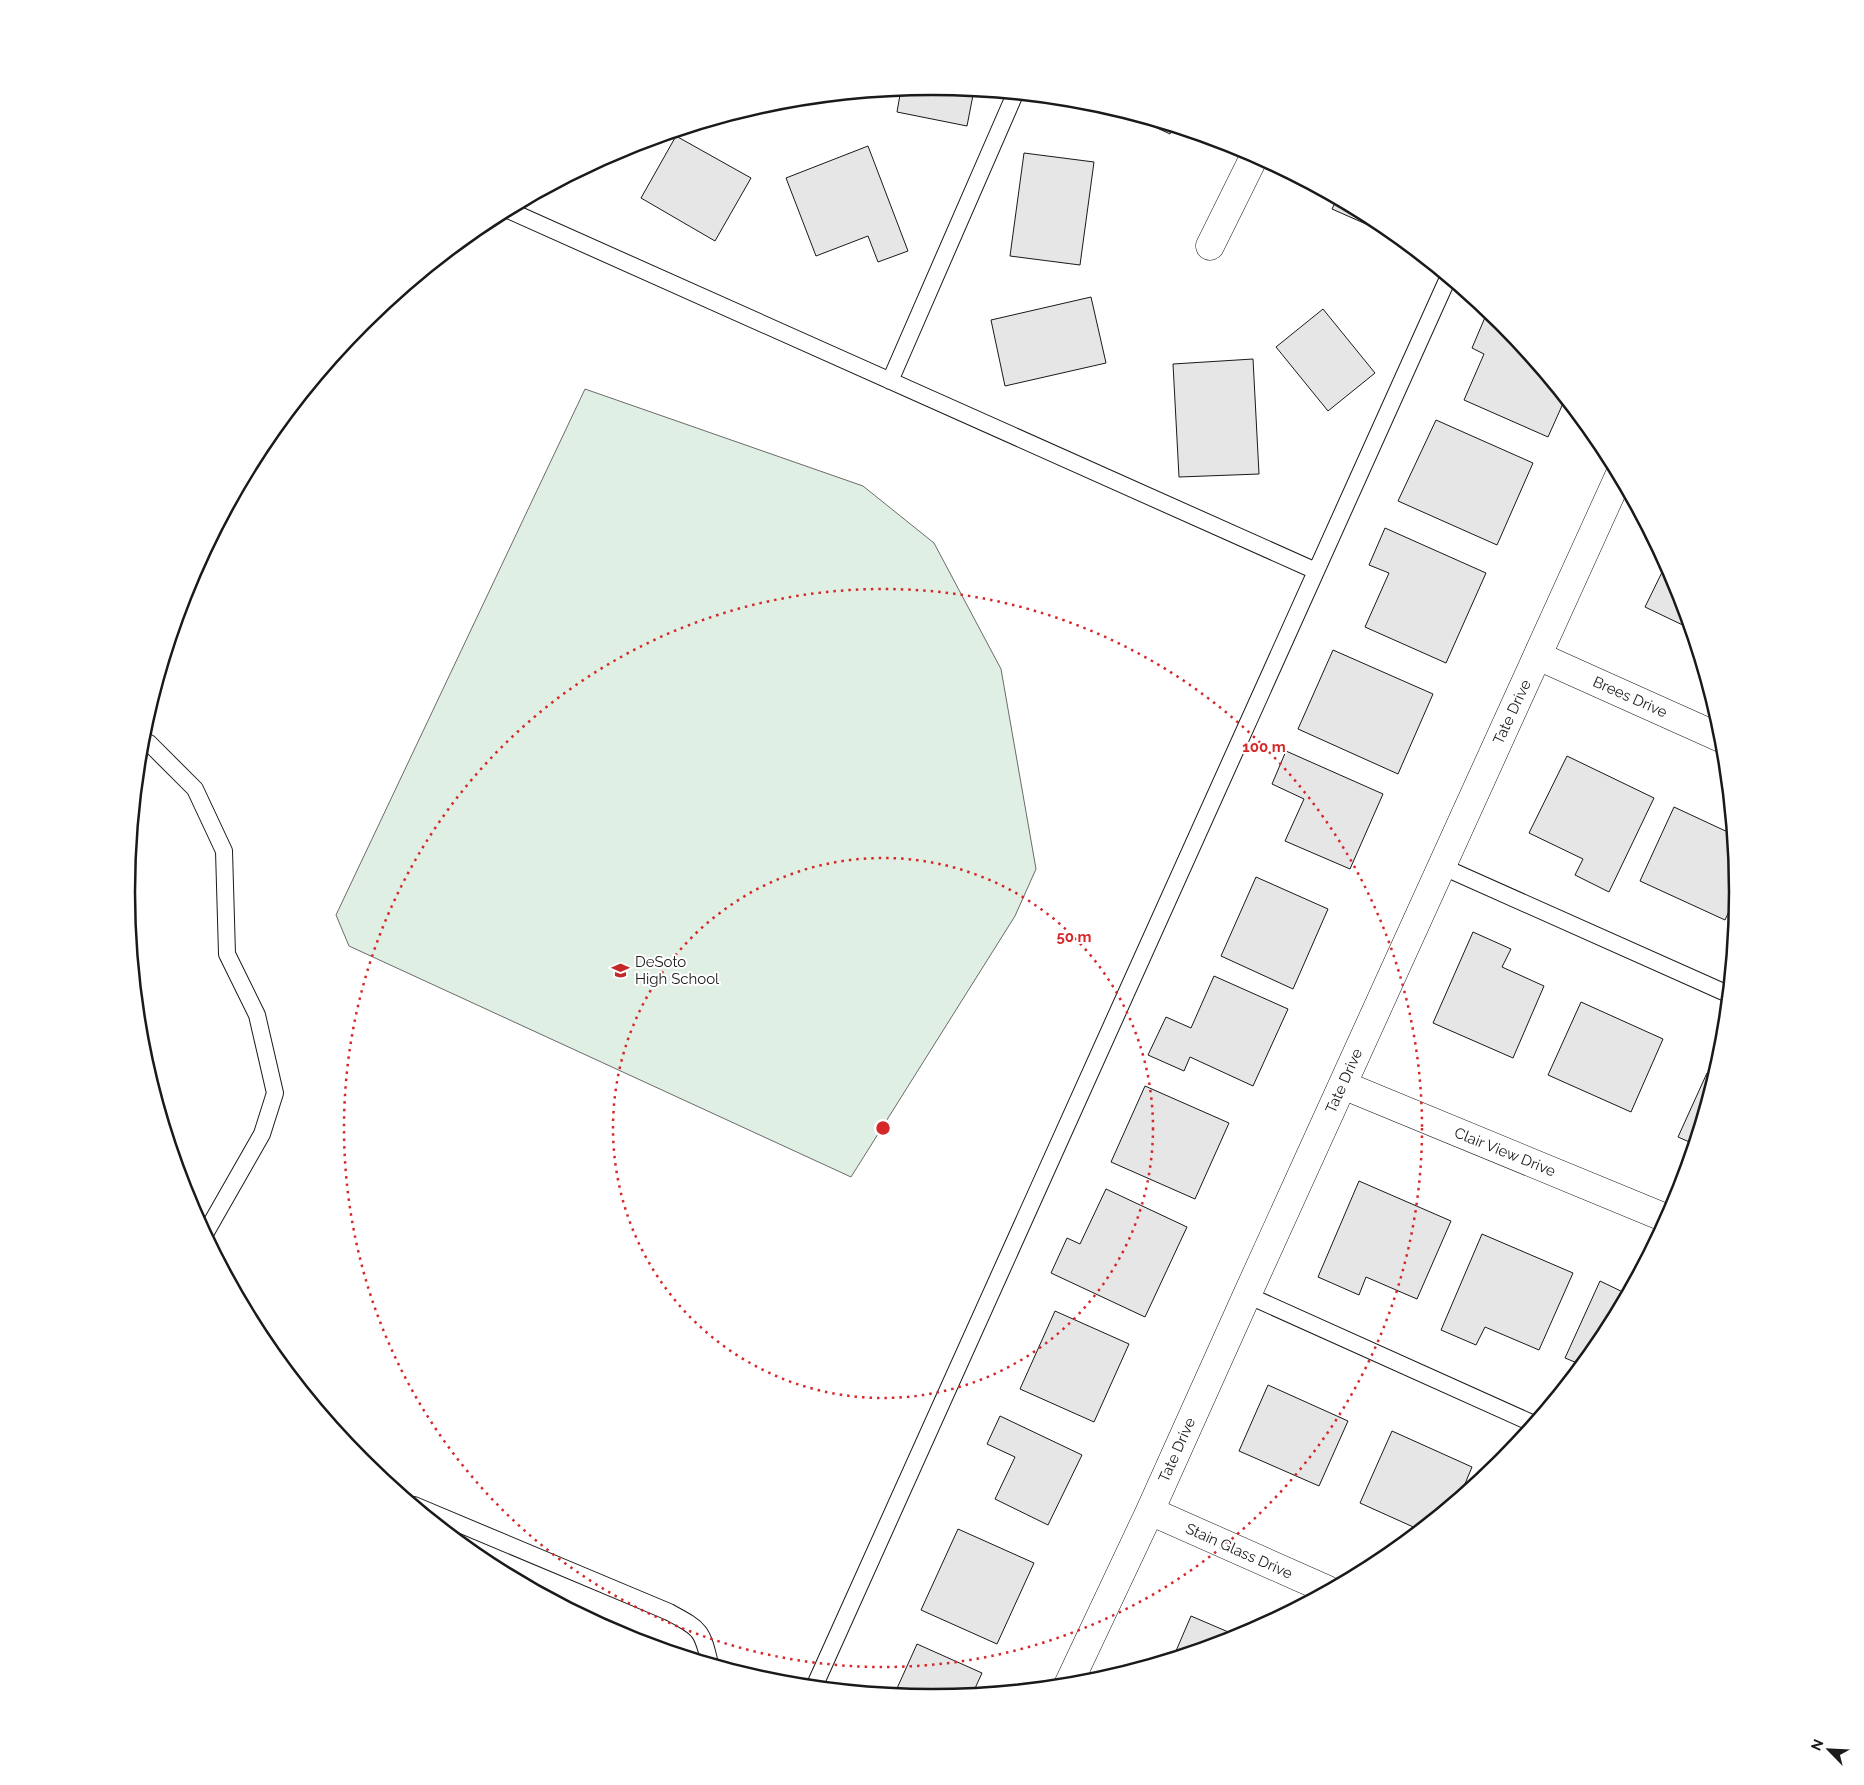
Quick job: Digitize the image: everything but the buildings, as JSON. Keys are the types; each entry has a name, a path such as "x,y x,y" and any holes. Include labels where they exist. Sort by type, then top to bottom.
{"street":[{"path":"1210,246 1251,162"},
{"name":"Tate Drive","path":"1072,1678 1150,1511 1616,483"},
{"name":"Brees Drive","path":"1538,656 1713,735"},
{"name":"Clair View Drive","path":"1342,1085 1661,1215"},
{"name":"Stain Glass Drive","path":"1150,1511 1323,1588"}],"lane":[{"path":"890,380 1013,100"},
{"path":"515,213 1316,571"},
{"path":"817,1681 1446,283"},
{"path":"149,743 195,789 224,851 227,954 257,1015 275,1093 262,1134 208,1227"},
{"path":"1442,866 1723,992"},
{"path":"1247,1295 1529,1422"},
{"path":"431,1512 669,1612 695,1626 705,1640 709,1658"}],"green space":[{"path":"585,389 863,486 934,543 1001,669 1036,869 1015,916 851,1177 349,946 336,915"}],"place":[{"name":"DeSoto High School","path":"621,971"}]}
